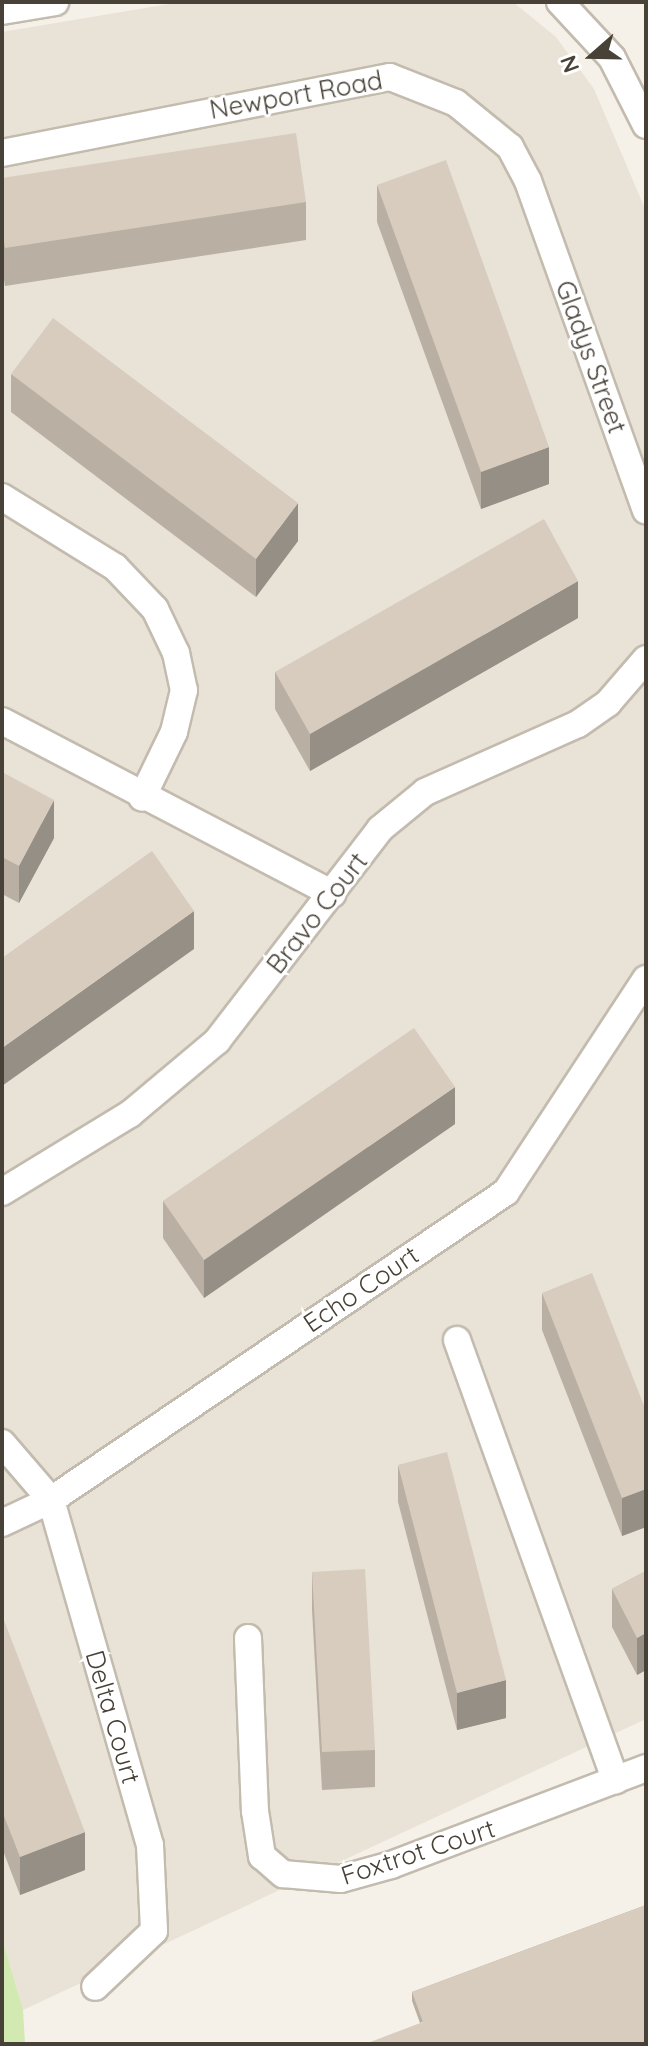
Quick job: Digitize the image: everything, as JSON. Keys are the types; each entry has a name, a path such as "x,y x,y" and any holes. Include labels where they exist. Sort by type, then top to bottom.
{"street":[{"path":"2,11 55,2"},
{"path":"560,2 612,58 646,125"},
{"name":"Newport Road","path":"2,153 390,77 419,84 488,125 510,147 536,205"},
{"name":"Gladys Street","path":"536,205 646,510"},
{"path":"2,497 115,567 155,609 176,653 184,690 174,732 142,798"},
{"name":"Bravo Court","path":"2,1192 130,1114 217,1041 380,829 425,792 578,724 608,703 646,659"},
{"path":"2,721 142,798 333,894"},
{"name":"Echo Court","path":"2,1523 51,1500 506,1192 646,979"},
{"path":"457,1340 615,1780"},
{"name":"Delta Court","path":"2,1443 51,1500 150,1845 157,1894 154,1931 95,1987"},
{"name":"Foxtrot Court","path":"248,1638 255,1811 262,1856 283,1874 341,1879 391,1865 646,1768"}],"shaded area":[{"path":"181,2 513,2 556,37 594,89 646,211 646,1719 23,2010 2,1938 2,32"}],"green space":[{"path":"2,1938 23,2010 25,2044 2,2044"}],"building":[{"path":"296,133 306,202 5,248 2,178"},
{"path":"446,160 549,447 481,472 377,185"},
{"path":"53,318 298,503 256,559 11,374"},
{"path":"544,519 578,581 310,734 275,672"},
{"path":"2,772 54,800 19,866 2,857"},
{"path":"152,851 194,911 2,1048 2,958"},
{"path":"414,1028 455,1087 204,1260 163,1201"},
{"path":"592,1273 646,1411 646,1489 622,1498 542,1293"},
{"path":"447,1452 506,1680 457,1693 398,1465"},
{"path":"365,1569 375,1750 322,1752 312,1572"},
{"path":"646,1571 646,1633 637,1638 612,1589"},
{"path":"2,1615 85,1832 20,1857 2,1811"},
{"path":"646,1905 646,2044 365,2044 423,2022 412,1992"}]}
